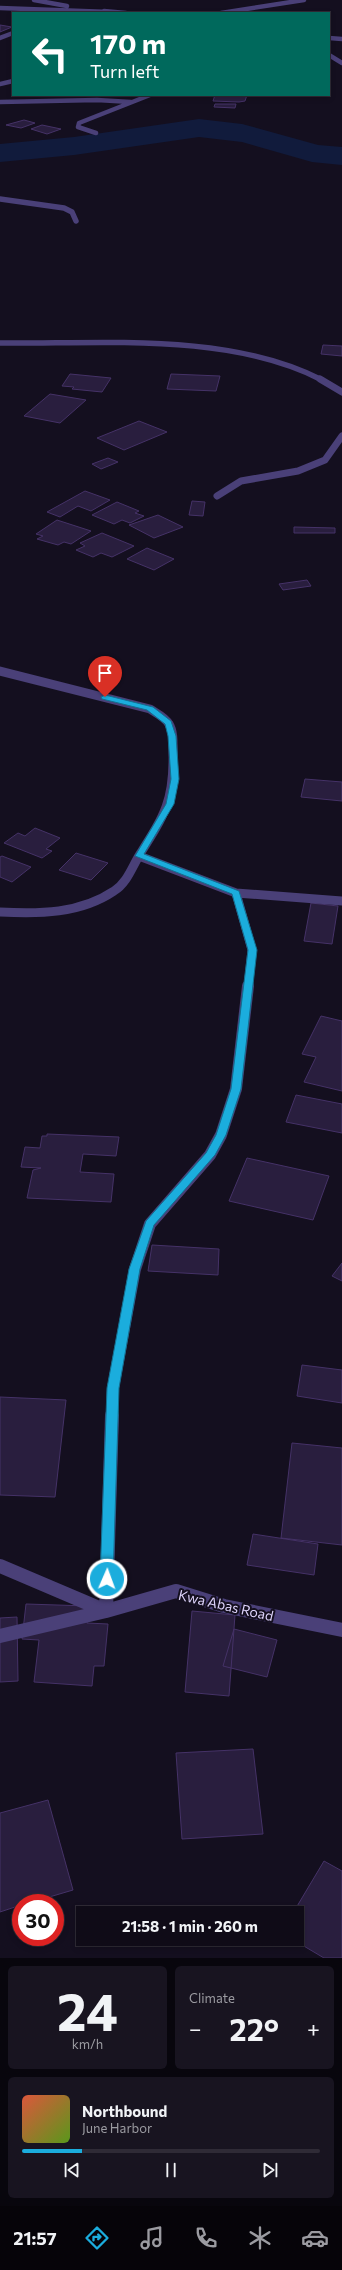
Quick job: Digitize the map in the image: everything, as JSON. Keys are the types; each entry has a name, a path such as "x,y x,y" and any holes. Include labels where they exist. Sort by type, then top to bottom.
{"street":[{"path":"34,0 110,12"},
{"path":"227,12 304,0"},
{"path":"0,8 53,12 110,12"},
{"path":"0,38 12,33"},
{"path":"330,38 342,39"},
{"path":"330,56 342,63"},
{"path":"0,84 12,81"},
{"path":"96,133 78,127 79,123 147,96"},
{"path":"0,102 97,100 132,102"},
{"path":"0,199 64,208 72,212 76,221"},
{"path":"0,343 159,344 215,347 276,361 320,379 342,392"},
{"path":"216,496 241,481 298,470 325,460 342,436"},
{"path":"0,671 150,709 168,723 172,736 175,779 170,804 132,870 116,891 95,902 54,912 28,914 0,912"},
{"path":"139,856 236,893 342,901"},
{"path":"0,1566 106,1611 113,1388 134,1269 150,1224 210,1155 221,1135 236,1089 252,950 236,893"},
{"name":"Kwa Abas Road","path":"0,1636 106,1611 176,1591 224,1606 342,1630"}],"building":[{"path":"0,25 12,27 0,32"},
{"path":"215,96 247,96 245,101 239,102 213,101"},
{"path":"215,104 236,104 235,108 214,107"},
{"path":"24,120 35,123 21,128 6,125"},
{"path":"42,125 61,129 47,134 31,129"},
{"path":"323,345 342,346 342,356 321,354"},
{"path":"70,374 111,378 102,392 72,389 74,387 62,386"},
{"path":"171,374 220,376 216,391 167,389"},
{"path":"50,394 86,400 60,423 24,416"},
{"path":"139,421 167,432 124,450 97,438"},
{"path":"108,458 118,462 101,469 92,464"},
{"path":"85,491 110,500 91,511 78,506 60,517 47,512"},
{"path":"192,501 205,502 203,516 189,515"},
{"path":"117,502 139,511 135,513 144,516 130,523 122,520 114,524 92,515"},
{"path":"158,515 183,527 154,538 129,525"},
{"path":"57,520 91,531 71,544 64,542 58,545 37,539 43,536 36,534"},
{"path":"294,527 335,528 335,533 294,533"},
{"path":"102,533 134,546 112,557 101,553 93,557 76,550 85,546 80,543"},
{"path":"147,548 174,559 154,570 127,559"},
{"path":"307,580 311,586 283,590 279,584"},
{"path":"305,779 342,782 342,801 301,797"},
{"path":"35,828 60,838 46,849 52,851 42,858 4,843 18,833 25,836"},
{"path":"76,853 108,863 91,880 59,870"},
{"path":"2,856 31,867 12,882 0,877 0,857"},
{"path":"311,903 338,906 332,944 304,941"},
{"path":"321,1016 342,1021 342,1091 304,1082 316,1057 302,1054"},
{"path":"296,1095 342,1104 342,1133 286,1122"},
{"path":"47,1134 119,1137 116,1156 83,1154 80,1172 114,1174 111,1202 27,1198 33,1170 41,1168 21,1167 25,1147 40,1148 42,1136 47,1136"},
{"path":"247,1158 329,1176 313,1220 229,1201"},
{"path":"152,1245 219,1249 218,1275 148,1271"},
{"path":"342,1263 342,1281 332,1276"},
{"path":"302,1365 342,1370 342,1403 297,1396"},
{"path":"0,1397 66,1400 55,1497 0,1495"},
{"path":"292,1443 342,1448 342,1545 281,1538"},
{"path":"253,1534 318,1544 314,1575 247,1565"},
{"path":"26,1604 88,1606 87,1623 108,1624 104,1666 94,1666 92,1686 34,1682 39,1640 22,1639"},
{"path":"192,1611 235,1615 229,1696 185,1692"},
{"path":"17,1617 18,1681 0,1682 0,1618"},
{"path":"234,1629 277,1640 267,1677 223,1666"},
{"path":"253,1749 263,1834 182,1839 176,1753"},
{"path":"48,1800 73,1890 59,1894 12,1894 12,1908 0,1912 0,1813"},
{"path":"324,1861 342,1871 342,1958 324,1958 304,1946 304,1906 297,1906"}],"waterway":[{"path":"0,153 74,146 169,131 210,128 263,138 312,153 327,156 342,156"}],"route":[{"path":"105,697 150,709 168,723 172,736 175,779 170,804 139,856 236,893 252,950 236,1089 221,1135 210,1155 150,1224 134,1269 113,1388 107,1579"}]}
